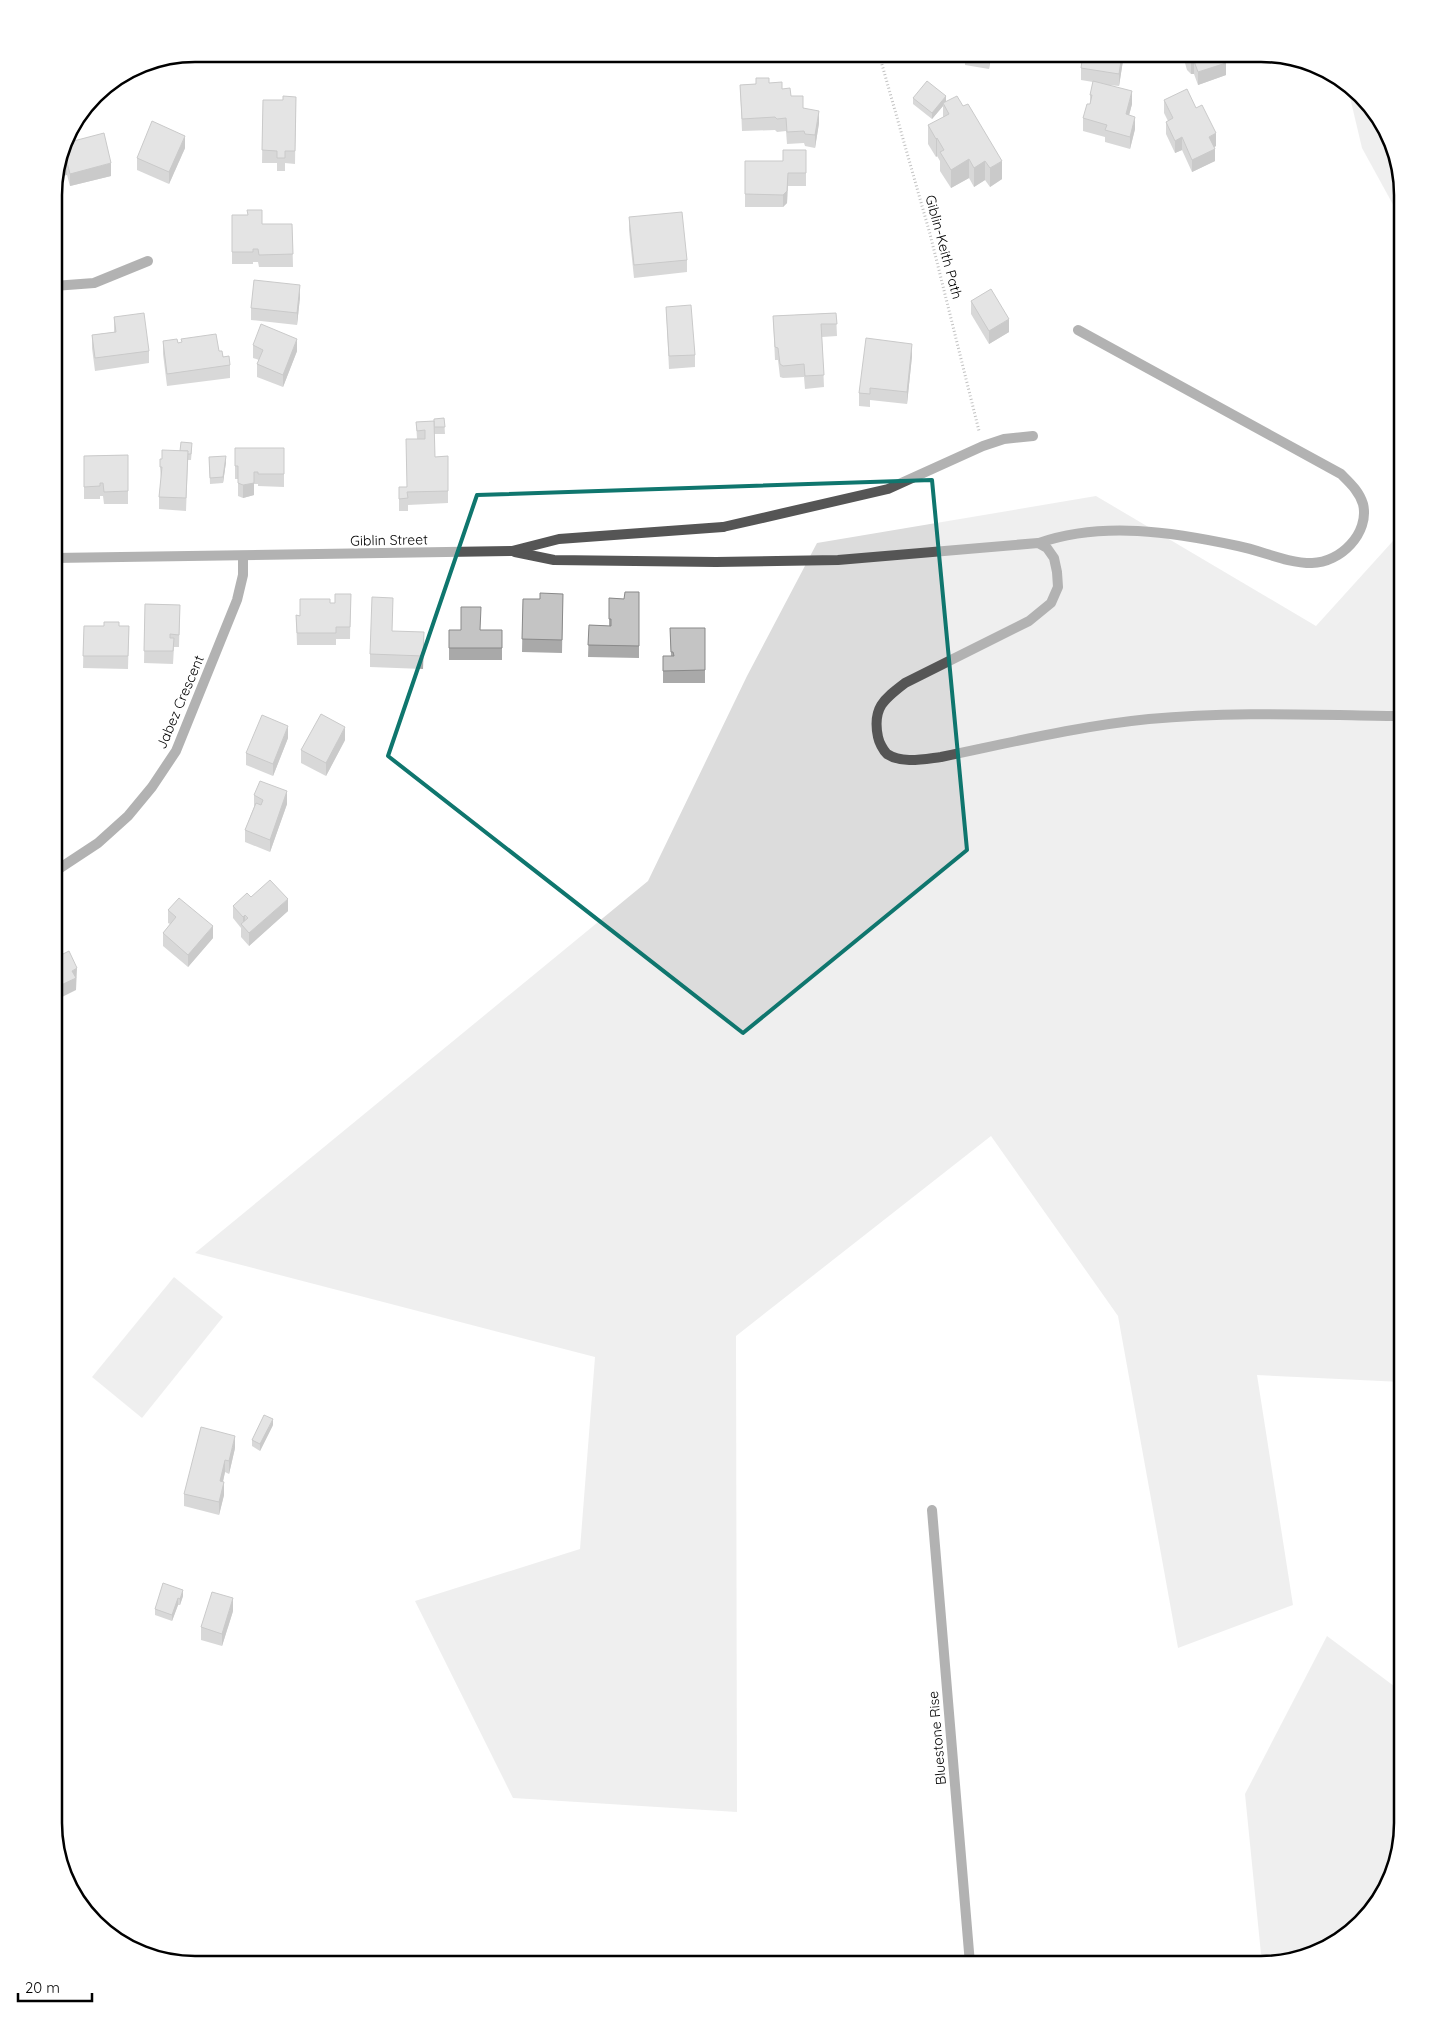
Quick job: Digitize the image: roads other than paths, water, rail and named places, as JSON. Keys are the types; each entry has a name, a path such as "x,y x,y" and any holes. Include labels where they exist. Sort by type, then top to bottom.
{"street":[{"path":"63,285 94,283 148,261"},
{"path":"512,551 554,560 716,562 838,560 1039,543 1060,536 1116,530 1159,533 1239,546 1283,559 1314,563 1335,557 1353,542 1362,527 1363,505 1355,487 1341,474 1078,330"},
{"name":"Giblin Street","path":"63,558 512,551 559,539 723,527 888,489 983,446 1004,439 1033,436"},
{"path":"1039,543 1047,548 1054,558 1058,572 1058,587 1051,603 1029,621 905,683 888,696 878,709 876,726 879,742 886,753 901,759 921,760 1082,729 1149,719 1278,715 1394,716"},
{"name":"Jabez Crescent","path":"63,866 98,843 128,816 176,751 237,600 243,575 243,556"},
{"name":"Bluestone Rise","path":"932,1510 969,1956"}]}
